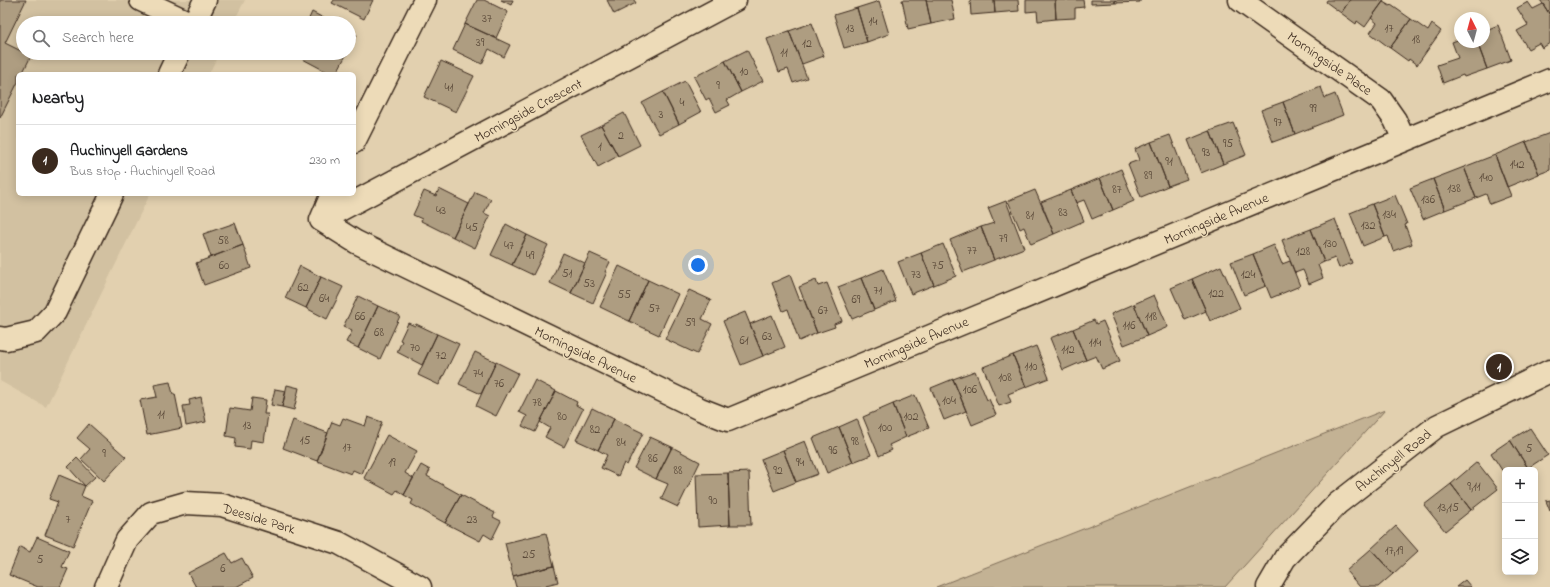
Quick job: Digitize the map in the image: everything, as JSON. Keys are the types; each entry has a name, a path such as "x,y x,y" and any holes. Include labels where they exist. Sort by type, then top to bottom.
{"street":[{"path":"141,0 175,16"},
{"path":"197,16 205,0"},
{"path":"356,138 425,0"},
{"name":"Morningside Crescent","path":"321,220 735,0"},
{"name":"Morningside Place","path":"1240,0 1381,100 1395,120 1404,140"},
{"path":"170,72 176,60"},
{"name":"Morningside Avenue","path":"321,220 356,242 700,409 728,420 1550,80"},
{"path":"0,338 6,340 36,332 55,312 111,196"},
{"path":"321,220 331,196"},
{"name":"Auchinyell Road","path":"1268,587 1285,558 1337,504 1437,426 1550,371"},
{"name":"Deeside Park","path":"106,587 127,540 151,513 186,502 222,505 339,543 420,587"}],"shaded area":[{"path":"0,0 245,0 237,16 16,16 16,60 216,60 210,72 16,72 16,196 149,196 46,407 0,381"},
{"path":"1385,410 1225,587 936,587"}],"building":[{"path":"0,0 26,0 18,16 16,16 16,20 5,43 16,48 16,60 29,60 23,72 16,72 16,86 0,118"},
{"path":"334,0 373,0 364,19 332,3"},
{"path":"477,0 484,0 508,12 496,38 465,24"},
{"path":"501,0 513,0 511,5"},
{"path":"607,0 634,0 636,3 614,14"},
{"path":"902,0 926,0 931,24 908,29"},
{"path":"926,0 951,0 955,19 931,24"},
{"path":"970,0 994,0 995,13 971,15"},
{"path":"994,0 1018,0 1019,11 995,13"},
{"path":"1026,0 1055,0 1056,19 1038,21 1037,11 1026,12"},
{"path":"1055,0 1083,0 1084,7 1075,8 1075,18 1056,19"},
{"path":"1091,0 1115,0 1115,3 1091,4"},
{"path":"1115,0 1140,0 1140,2 1115,3"},
{"path":"1327,0 1350,0 1341,13 1326,2"},
{"path":"1350,0 1384,0 1365,27 1357,21 1356,24 1341,13"},
{"path":"1540,0 1550,0 1550,15 1543,4"},
{"path":"879,1 889,34 867,42 857,8"},
{"path":"1383,2 1390,6 1391,5 1411,19 1390,48 1370,33 1377,23 1371,18"},
{"path":"1528,2 1533,9 1543,4 1550,15 1550,43 1542,48 1539,43 1528,49 1517,31 1528,25 1517,8"},
{"path":"857,8 867,42 844,48 834,15"},
{"path":"312,12 320,16 310,16"},
{"path":"1411,19 1428,31 1432,24 1441,31 1417,65 1409,59 1408,61 1390,48"},
{"path":"812,23 824,56 802,64 789,31"},
{"path":"465,24 510,45 504,57 489,49 482,64 453,50"},
{"path":"1498,25 1511,60 1487,69 1479,48 1490,48 1490,28"},
{"path":"789,31 807,78 793,83 788,69 779,72 767,39"},
{"path":"1454,48 1479,48 1487,69 1464,77 1463,75 1443,83 1437,65 1458,58"},
{"path":"747,50 763,81 741,92 725,61"},
{"path":"305,60 343,60 337,72 327,72"},
{"path":"441,61 474,76 456,112 424,97"},
{"path":"725,61 741,92 727,100 730,105 716,112 709,98 706,100 694,77"},
{"path":"685,81 701,112 679,124 663,92"},
{"path":"1321,87 1325,98 1335,94 1343,115 1295,134 1283,102"},
{"path":"663,92 679,124 659,134 642,103"},
{"path":"1283,102 1295,134 1273,142 1261,110"},
{"path":"624,113 640,145 618,156 601,125"},
{"path":"1233,123 1246,155 1223,164 1210,131"},
{"path":"601,125 618,156 598,167 581,135"},
{"path":"1210,131 1223,164 1201,173 1188,140"},
{"path":"1550,133 1550,170 1539,174 1526,142"},
{"path":"1170,135 1187,179 1168,186 1151,142"},
{"path":"1151,142 1168,186 1141,197 1128,164 1139,160 1135,149"},
{"path":"1526,142 1539,174 1507,187 1495,155"},
{"path":"1495,155 1511,196 1490,204 1486,194 1476,198 1464,167"},
{"path":"1464,167 1476,198 1445,210 1433,179"},
{"path":"1121,169 1134,201 1113,210 1100,178"},
{"path":"1100,178 1113,210 1092,219 1084,200 1076,203 1071,190"},
{"path":"1433,179 1445,210 1423,219 1410,188"},
{"path":"439,189 469,204 453,237 421,221 422,219 413,215 424,191 436,196"},
{"path":"1035,190 1054,234 1031,244 1024,227 1020,229 1008,201"},
{"path":"1071,190 1084,221 1054,234 1041,202"},
{"path":"475,192 491,199 484,213 490,216 475,248 453,237"},
{"path":"1395,195 1407,224 1405,225 1412,244 1393,251 1388,236 1385,237 1372,204"},
{"path":"1006,201 1024,248 994,260 981,227 994,223 988,208"},
{"path":"1372,204 1385,237 1363,246 1350,213"},
{"path":"1335,219 1352,263 1339,268 1335,258 1324,262 1311,229"},
{"path":"235,223 243,245 211,257 203,234"},
{"path":"506,224 527,235 512,265 491,255"},
{"path":"981,227 994,260 963,272 950,240"},
{"path":"1311,229 1324,262 1318,265 1323,278 1309,284 1303,270 1295,273 1282,240"},
{"path":"527,235 548,245 533,275 512,265"},
{"path":"943,244 956,276 934,285 921,253"},
{"path":"243,245 251,268 204,285 196,263"},
{"path":"1274,245 1282,264 1290,261 1300,286 1271,298 1253,254"},
{"path":"563,253 585,263 571,293 550,283"},
{"path":"590,253 610,262 593,303 571,293"},
{"path":"921,253 934,285 911,294 898,262"},
{"path":"1253,254 1266,286 1244,295 1231,262"},
{"path":"300,266 321,277 306,308 285,298"},
{"path":"619,266 648,280 629,321 600,307"},
{"path":"1221,266 1240,308 1210,321 1192,279"},
{"path":"883,269 896,301 874,310 861,278"},
{"path":"790,275 800,301 804,299 817,333 799,341 788,309 783,311 772,283"},
{"path":"321,277 343,287 327,319 306,308"},
{"path":"861,278 874,310 852,319 838,287"},
{"path":"1192,279 1206,311 1185,320 1171,288"},
{"path":"648,280 678,294 659,335 629,321"},
{"path":"816,280 818,286 827,283 842,321 834,324 835,327 817,333 799,287"},
{"path":"689,290 711,300 702,319 712,324 697,354 665,339"},
{"path":"1154,295 1168,327 1147,336 1134,304"},
{"path":"358,296 378,306 358,348 346,342 352,331 343,327"},
{"path":"1134,304 1147,336 1124,345 1111,314"},
{"path":"378,306 400,316 380,359 358,348"},
{"path":"745,312 763,356 741,365 723,321"},
{"path":"772,315 785,347 763,356 750,324"},
{"path":"1094,320 1096,324 1103,321 1120,361 1102,369 1096,356 1086,360 1073,329"},
{"path":"408,323 415,326 416,324 437,334 422,365 397,352 402,341 400,340"},
{"path":"1073,329 1086,360 1063,370 1050,338"},
{"path":"437,334 459,344 439,385 418,375"},
{"path":"1036,346 1049,378 1026,387 1013,355"},
{"path":"475,352 496,362 481,394 459,384"},
{"path":"1013,355 1026,387 1008,394 1011,402 999,406 983,367"},
{"path":"496,362 518,373 496,416 476,406"},
{"path":"975,371 987,400 989,399 996,415 972,425 953,379"},
{"path":"953,379 966,411 944,420 931,388"},
{"path":"535,380 556,391 535,432 522,426 527,416 519,412"},
{"path":"170,382 173,394 175,394 182,428 147,435 140,400 157,397 154,385"},
{"path":"287,385 299,388 294,410 282,407"},
{"path":"275,389 286,391 282,407 271,405"},
{"path":"556,391 577,402 576,405 583,409 564,447 545,437 550,428 540,422"},
{"path":"915,395 929,428 906,437 893,404"},
{"path":"201,397 206,422 186,426 183,406 190,405 189,400"},
{"path":"252,398 266,400 264,414 268,414 264,442 251,440 250,449 235,447 236,438 226,436 230,408 250,411"},
{"path":"893,404 906,437 889,445 892,450 879,456 863,417"},
{"path":"592,408 614,419 598,450 576,440"},
{"path":"368,417 382,422 362,474 353,470 351,474 317,461 332,422 340,425 343,418 365,426"},
{"path":"614,419 643,433 627,465 624,463 618,476 601,468 607,455 598,450"},
{"path":"857,419 871,455 853,462 839,427"},
{"path":"293,420 328,433 317,461 283,448"},
{"path":"89,424 126,457 104,481 81,459 90,449 77,438"},
{"path":"839,427 853,462 827,473 813,438"},
{"path":"1530,428 1548,455 1527,467 1510,440"},
{"path":"387,435 417,451 405,473 413,478 404,495 397,490 394,494 364,478"},
{"path":"650,437 672,447 656,479 634,468"},
{"path":"1510,440 1527,467 1502,467 1502,470 1491,453"},
{"path":"805,441 818,474 796,482 783,450"},
{"path":"672,447 700,462 678,507 661,499 668,484 656,479"},
{"path":"783,450 796,482 774,491 761,459"},
{"path":"77,458 95,477 85,486 68,467"},
{"path":"1477,462 1498,489 1471,510 1451,484"},
{"path":"421,465 430,470 427,476 461,495 445,523 411,504 413,500 404,495"},
{"path":"749,472 751,525 730,525 728,473"},
{"path":"728,473 730,525 698,527 696,474"},
{"path":"59,475 85,486 81,496 92,501 73,546 45,535 58,502 49,499"},
{"path":"1451,484 1471,510 1445,531 1424,505"},
{"path":"461,495 495,513 493,517 501,521 492,539 484,534 480,541 445,523"},
{"path":"1550,500 1550,511 1546,501"},
{"path":"1396,526 1418,551 1393,574 1371,549"},
{"path":"546,533 554,566 513,576 505,543"},
{"path":"37,537 69,551 62,567 68,569 60,587 38,587 9,575 20,547 30,552"},
{"path":"1371,549 1393,574 1378,587 1360,587 1346,571"},
{"path":"226,553 232,563 242,558 253,578 236,587 196,587 188,573"},
{"path":"554,566 558,582 546,585 547,587 516,587 513,576"},
{"path":"1465,580 1471,587 1456,587"}],"place":[{"name":"Auchinyell Gardens","path":"1499,367"}]}
